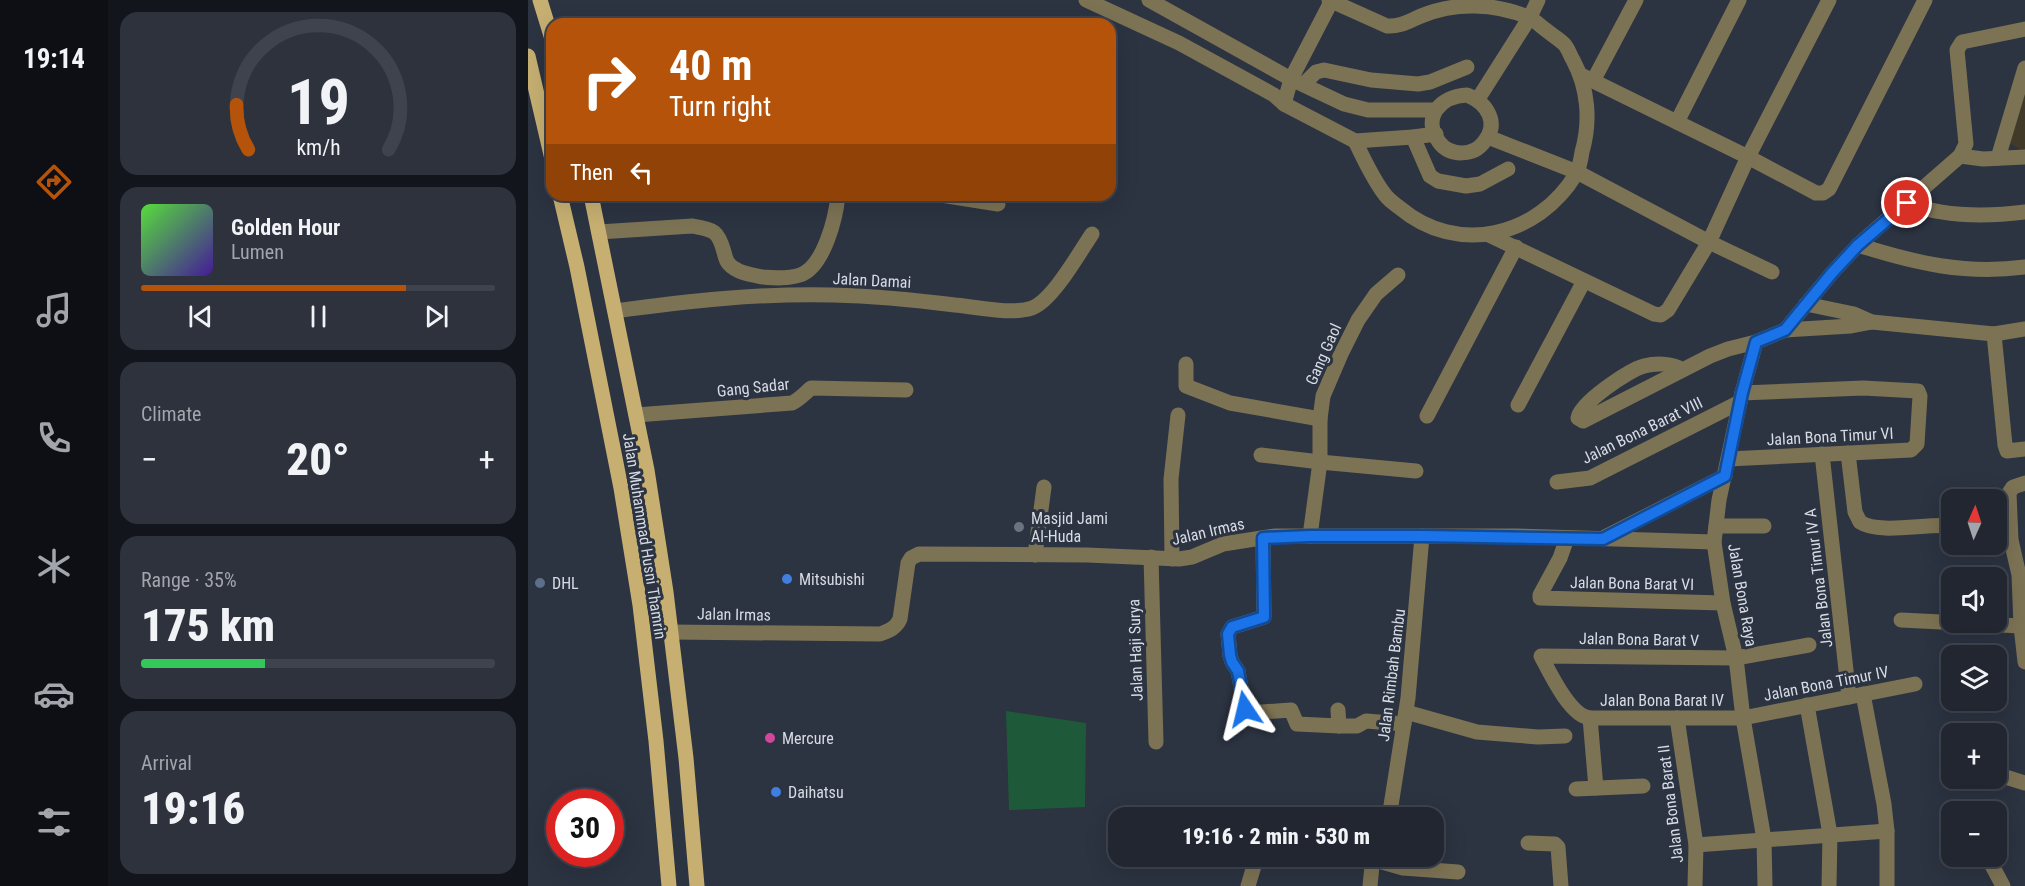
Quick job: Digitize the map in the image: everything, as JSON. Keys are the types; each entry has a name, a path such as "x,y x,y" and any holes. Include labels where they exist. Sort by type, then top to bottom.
{"main road":[{"path":"540,0 546,20"},
{"path":"528,56 546,133"},
{"name":"Jalan Muhammad Husni Thamrin","path":"561,201 619,476 640,605 656,741 669,886"},
{"name":"Jalan Muhammad Husni Thamrin","path":"592,201 656,525 686,758 696,886"}],"street":[{"path":"1086,0 1179,43 1274,95 1284,104 1355,141 1436,134"},
{"path":"1149,0 1298,82 1344,104 1368,110 1431,110 1455,96 1467,95 1478,99 1486,107 1491,117 1488,137 1481,146 1471,152 1459,153 1448,150 1439,142 1433,125 1431,110 1430,82"},
{"path":"1284,104 1298,82 1331,0 1387,26 1402,25 1422,15 1456,7 1491,6 1530,17 1565,45 1587,78 1816,193 1823,193 1829,189 1925,0"},
{"path":"1422,15 1430,0"},
{"path":"1478,99 1530,17 1538,0"},
{"path":"1355,141 1370,172 1387,197 1412,219 1436,230 1467,236 1489,235 1518,226 1542,212 1577,172 1585,144 1588,112 1587,78 1636,0"},
{"path":"1677,122 1739,0"},
{"path":"1489,235 1654,314 1661,315 1668,310 1709,242 1748,157 1828,0"},
{"path":"1785,330 1858,245 1960,156 1966,144 1958,45 1962,42 2025,29"},
{"path":"1298,82 1324,70 1371,80 1418,84 1430,82 1467,67"},
{"path":"1998,158 2025,68"},
{"path":"1413,137 1430,176 1438,181 1466,186 1480,184 1508,170"},
{"path":"1488,137 1577,172 1709,242 1772,272"},
{"path":"1960,156 2025,157"},
{"path":"599,232 692,226 705,228 718,234 728,263 736,269 753,275 784,278 802,275 812,266 832,229 837,201"},
{"path":"979,201 998,204"},
{"path":"1907,203 1923,209 1955,214 1991,216 2025,213"},
{"name":"Jalan Damai","path":"615,312 674,303 787,295 834,295 914,300 1026,310 1048,297 1092,234"},
{"path":"1858,245 1909,261 1980,271 2025,267"},
{"path":"1427,416 1516,247"},
{"name":"Gang Gaol","path":"1310,536 1320,462 1320,419 1323,396 1358,320 1376,294 1398,275"},
{"path":"1518,405 1584,281"},
{"path":"1806,304 1854,314 1872,322"},
{"path":"1681,369 1677,366 1658,364 1631,371 1587,403 1580,411 1578,418 1583,421 1681,369 1728,349 1756,342 1785,330 1851,326 1872,322 1994,334 2025,329"},
{"path":"1994,334 2005,445 2007,451 2025,449"},
{"name":"Jalan Bona Raya","path":"1756,342 1728,459 1714,542 1723,603 1736,658 1743,718 1764,839 1765,886"},
{"path":"1186,364 1186,386 1193,390 1230,403 1320,419"},
{"name":"Gang Sadar","path":"636,415 792,403 801,399 811,388 906,390"},
{"name":"Jalan Bona Timur VI","path":"1728,459 1911,450 1917,444 1920,393 1918,391 1863,388 1741,398"},
{"name":"Jalan Bona Barat VIII","path":"1557,482 1590,478 1741,398"},
{"path":"1172,559 1172,479 1178,416"},
{"path":"1848,453 1855,512 1860,522 1874,528 1941,525"},
{"name":"Jalan Bona Timur IV A","path":"1822,454 1856,696 1884,804 1887,831 1887,886"},
{"path":"1261,455 1416,471"},
{"name":"Jalan Irmas","path":"671,632 880,634 893,629 900,619 909,560 915,555 924,553 1172,559 1192,557 1223,544 1263,538 1422,536 1603,539 1725,476"},
{"path":"2007,512 2009,493 2013,487 2025,483"},
{"path":"1035,555 1044,487"},
{"path":"1716,525 1764,526"},
{"name":"Jalan Rimbah Bambu","path":"1391,807 1405,718 1422,536"},
{"path":"1263,538 1264,617 1232,627 1228,634 1232,662 1238,671 1245,709 1248,713 1291,710 1297,724 1357,726 1370,721 1405,718 1477,732 1538,737 1565,736"},
{"name":"Jalan Bona Barat VI","path":"1567,538 1560,558 1540,597 1723,603"},
{"path":"1603,539 1714,542"},
{"path":"2007,546 2022,575 2021,626 2025,662"},
{"name":"Jalan Haji Surya","path":"1151,557 1156,742"},
{"path":"1901,620 2021,626"},
{"name":"Jalan Bona Barat V","path":"1541,656 1736,658 1809,645"},
{"name":"Jalan Bona Barat IV","path":"1541,656 1570,704 1582,715 1590,718 1743,718"},
{"name":"Jalan Bona Timur IV","path":"1743,718 1915,684"},
{"path":"1807,705 1830,834 1829,886"},
{"path":"1338,710 1339,726"},
{"path":"1590,718 1596,788"},
{"name":"Jalan Bona Barat II","path":"1677,718 1696,845 1695,886"},
{"path":"2007,777 2025,783"},
{"path":"1576,789 1643,786"},
{"path":"1696,845 1887,831"},
{"path":"1528,843 1555,844 1558,847 1561,886"},
{"path":"1248,886 1254,867"},
{"path":"1369,867 1370,886"},
{"path":"1400,867 1424,879 1458,872"},
{"path":"1993,867 2003,886"}],"shaded area":[{"path":"2025,79 2025,152 2009,143"}],"green space":[{"path":"1006,711 1086,723 1085,807 1009,810"}],"place":[{"name":"Masjid Jami Al-Huda","path":"1019,527"},
{"name":"Mitsubishi","path":"787,579"},
{"name":"DHL","path":"540,583"},
{"name":"Mercure","path":"770,738"},
{"name":"Daihatsu","path":"776,792"}],"route":[{"path":"1245,709 1238,671 1230,655 1228,634 1232,627 1264,617 1263,538 1275,536 1516,536 1603,539 1725,476 1742,393 1756,342 1785,330 1858,245 1907,203"}]}
